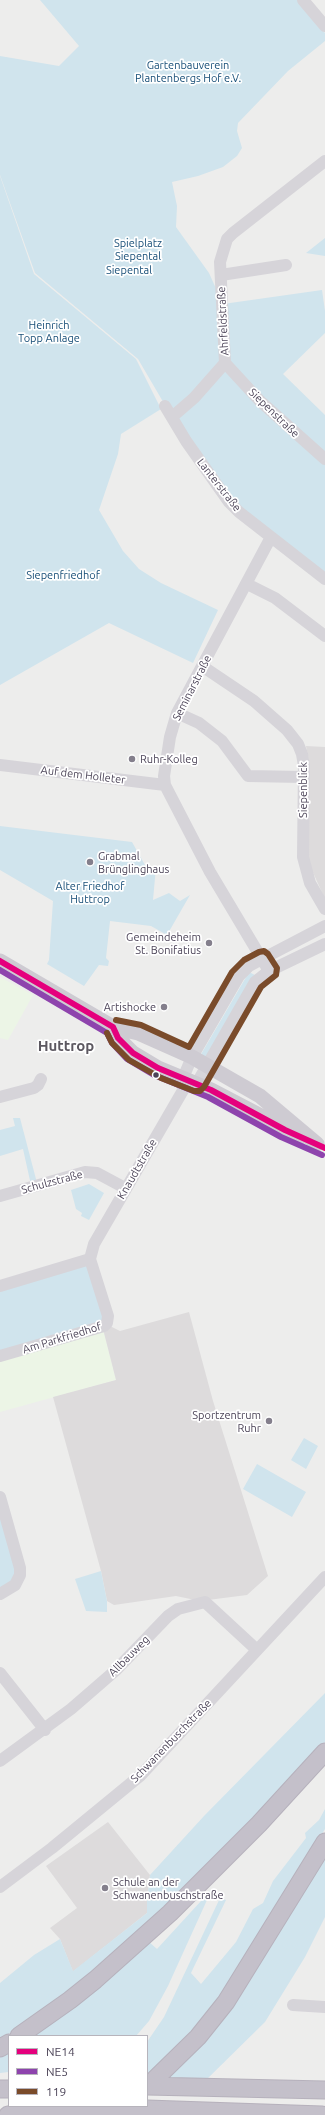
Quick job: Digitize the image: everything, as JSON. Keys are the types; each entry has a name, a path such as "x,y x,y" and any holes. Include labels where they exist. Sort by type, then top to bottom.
{"highway":[{"path":"20,2035 70,2000 95,1980 170,1913 259,1824 325,1752"},
{"path":"151,2082 198,2037 226,2002 325,1842"},
{"path":"151,2082 184,2086 325,2090"},
{"path":"8,2115 58,2111 147,2109 322,2115"}],"main road":[{"path":"0,961 113,1028 138,1033 192,1057 208,1066 260,1096 321,1146"},
{"path":"113,1028 118,1038 133,1053 164,1071 190,1080 285,1130 321,1146"}],"street":[{"path":"303,0 325,26"},
{"name":"Ahrfeldstraße","path":"168,412 194,398 225,363 221,275 222,254 227,239 233,232 325,161"},
{"name":"Ahrfeldstraße","path":"221,275 286,265"},
{"name":"Siepenstraße","path":"225,363 260,401 325,459"},
{"name":"Lanterstraße","path":"168,412 186,441 229,502 325,580"},
{"name":"Seminarstraße","path":"269,971 214,880 165,785 166,755 177,713 271,537"},
{"path":"247,584 275,598 325,636"},
{"name":"Siepenblick","path":"202,666 254,701 287,730 300,749 303,760 303,857 310,883 325,909"},
{"path":"177,713 199,723 222,741 248,776 303,777"},
{"name":"Auf dem Holleter","path":"0,765 165,785"},
{"path":"190,1080 192,1057 239,976 250,966 262,959 325,926"},
{"path":"190,1080 208,1066 256,982 269,971 325,944"},
{"path":"0,1097 34,1088 38,1085 40,1080"},
{"name":"Knaudtstraße","path":"90,1259 94,1244 125,1188 190,1080"},
{"name":"Schulzstraße","path":"0,1196 91,1172 97,1173 125,1188"},
{"path":"0,1286 90,1259"},
{"name":"Am Parkfriedhof","path":"0,1356 101,1327 107,1323 108,1316 90,1259"},
{"path":"0,1497 20,1568 20,1575 15,1585 0,1594"},
{"name":"Schwanenbuschstraße","path":"0,1887 52,1848 141,1775 257,1650 323,1582"},
{"name":"Allbauweg","path":"0,1761 45,1730 116,1670 173,1611 185,1606 200,1603 209,1605 257,1650"},
{"path":"0,1673 45,1730"},
{"path":"293,2005 325,2006"}],"shaded area":[{"path":"306,746 325,747 325,899 306,857 309,761"},
{"path":"0,977 33,995 8,1040 0,1038"},
{"path":"189,1312 213,1401 268,1576 247,1595 200,1601 176,1596 114,1605 107,1601 101,1571 53,1397 116,1380 103,1329 108,1325 120,1331"},
{"path":"103,1329 116,1380 0,1412 0,1357"},
{"name":"Schule an der Schwanenbuschstraße","path":"108,1822 150,1875 147,1913 73,1972 60,1939 50,1928 77,1908 46,1866"}],"green space":[{"path":"40,0 298,0 325,33 325,41 288,71 238,123 237,131 242,148 237,156 223,167 198,176 172,182 177,206 176,227 209,273 223,304 322,290 325,311 325,333 283,374 325,415 325,579 239,511 186,441 138,359 35,273 0,175 0,56 59,66 79,46"},
{"name":"Siepenfriedhof","path":"0,176 34,274 136,359 161,409 121,434 118,454 99,510 123,551 139,569 161,583 218,610 193,663 109,623 0,685"},
{"path":"325,238 325,256 306,253"},
{"name":"Alter Friedhof Huttrop","path":"0,826 132,842 145,865 156,867 153,900 169,893 180,901 190,895 167,935 151,926 110,921 106,958 109,961 108,966 99,965 84,986 47,964 49,960 53,901 0,870"},
{"path":"249,972 255,975 208,1060 200,1056"},
{"path":"13,1118 20,1118 37,1183 31,1185 23,1149 0,1156 0,1130 15,1126"},
{"path":"89,1184 104,1193 89,1220 81,1216 82,1213 76,1209 71,1190"},
{"path":"90,1260 107,1322 0,1355 0,1287"},
{"path":"304,1438 318,1446 306,1469 291,1460"},
{"path":"257,1464 306,1492 292,1517 243,1489"},
{"path":"0,1502 19,1575 0,1593"},
{"path":"101,1571 107,1601 107,1612 86,1611 75,1579"},
{"path":"325,1693 325,1742 255,1820 91,1977 37,2017 0,2039 0,1983 34,1955 60,1939 73,1971 147,1913 150,1875 204,1816"},
{"path":"325,1809 325,1829 248,1958 212,2011 148,2076 148,2041 164,2017 220,1898 226,1900 191,1973 201,1984 236,1942 253,1909 263,1903 273,1881 306,1838 305,1833 319,1820"},
{"path":"325,1851 325,1917 305,1957 265,2022 204,2082 162,2080"},
{"path":"212,1889 168,1986 149,2021 137,2035 31,2035 148,1941 157,1949"},
{"path":"8,2051 8,2072 0,2073 0,2056"}],"transit line":[{"name":"119","path":"107,1033 112,1043 129,1060 161,1078 194,1091 200,1091 204,1087 261,987 276,975 277,968 268,954 264,951 244,960 232,972 189,1047 141,1025 116,1020"},
{"name":"NE14","path":"0,961 113,1027 118,1038 133,1053 158,1068 211,1090 285,1130 325,1148"},
{"name":"NE5","path":"0,970 107,1033 112,1043 127,1059 154,1075 208,1097 281,1137 322,1155"}],"place":[{"name":"Ruhr-Kolleg","path":"132,759"},
{"name":"Grabmal Brünglinghaus","path":"90,862"},
{"name":"Gemeindeheim St. Bonifatius","path":"209,943"},
{"name":"Artishocke","path":"164,1007"},
{"name":"Sportzentrum Ruhr","path":"269,1421"},
{"name":"Schule an der Schwanenbuschstraße","path":"105,1888"}],"district":[{"name":"Huttrop","path":"66,1046"}],"park label":[{"name":"Gartenbauverein Plantenbergs Hof e.V.","path":"188,71"},
{"name":"Spielplatz Siepental","path":"138,249"},
{"name":"Siepental","path":"129,270"},
{"name":"Heinrich Topp Anlage","path":"49,331"}]}
